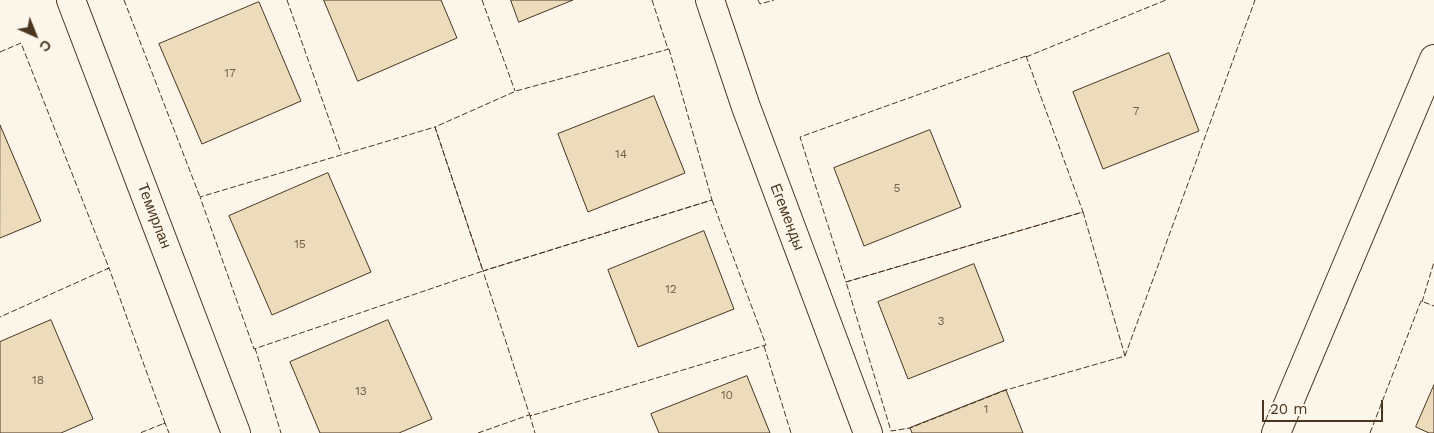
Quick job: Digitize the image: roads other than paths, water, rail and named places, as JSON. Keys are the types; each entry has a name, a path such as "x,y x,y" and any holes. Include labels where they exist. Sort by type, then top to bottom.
{"street":[{"name":"Темирлан","path":"71,0 236,433"},
{"name":"Егеменды","path":"710,0 746,107 868,433"},
{"path":"1276,433 1434,59"}]}
